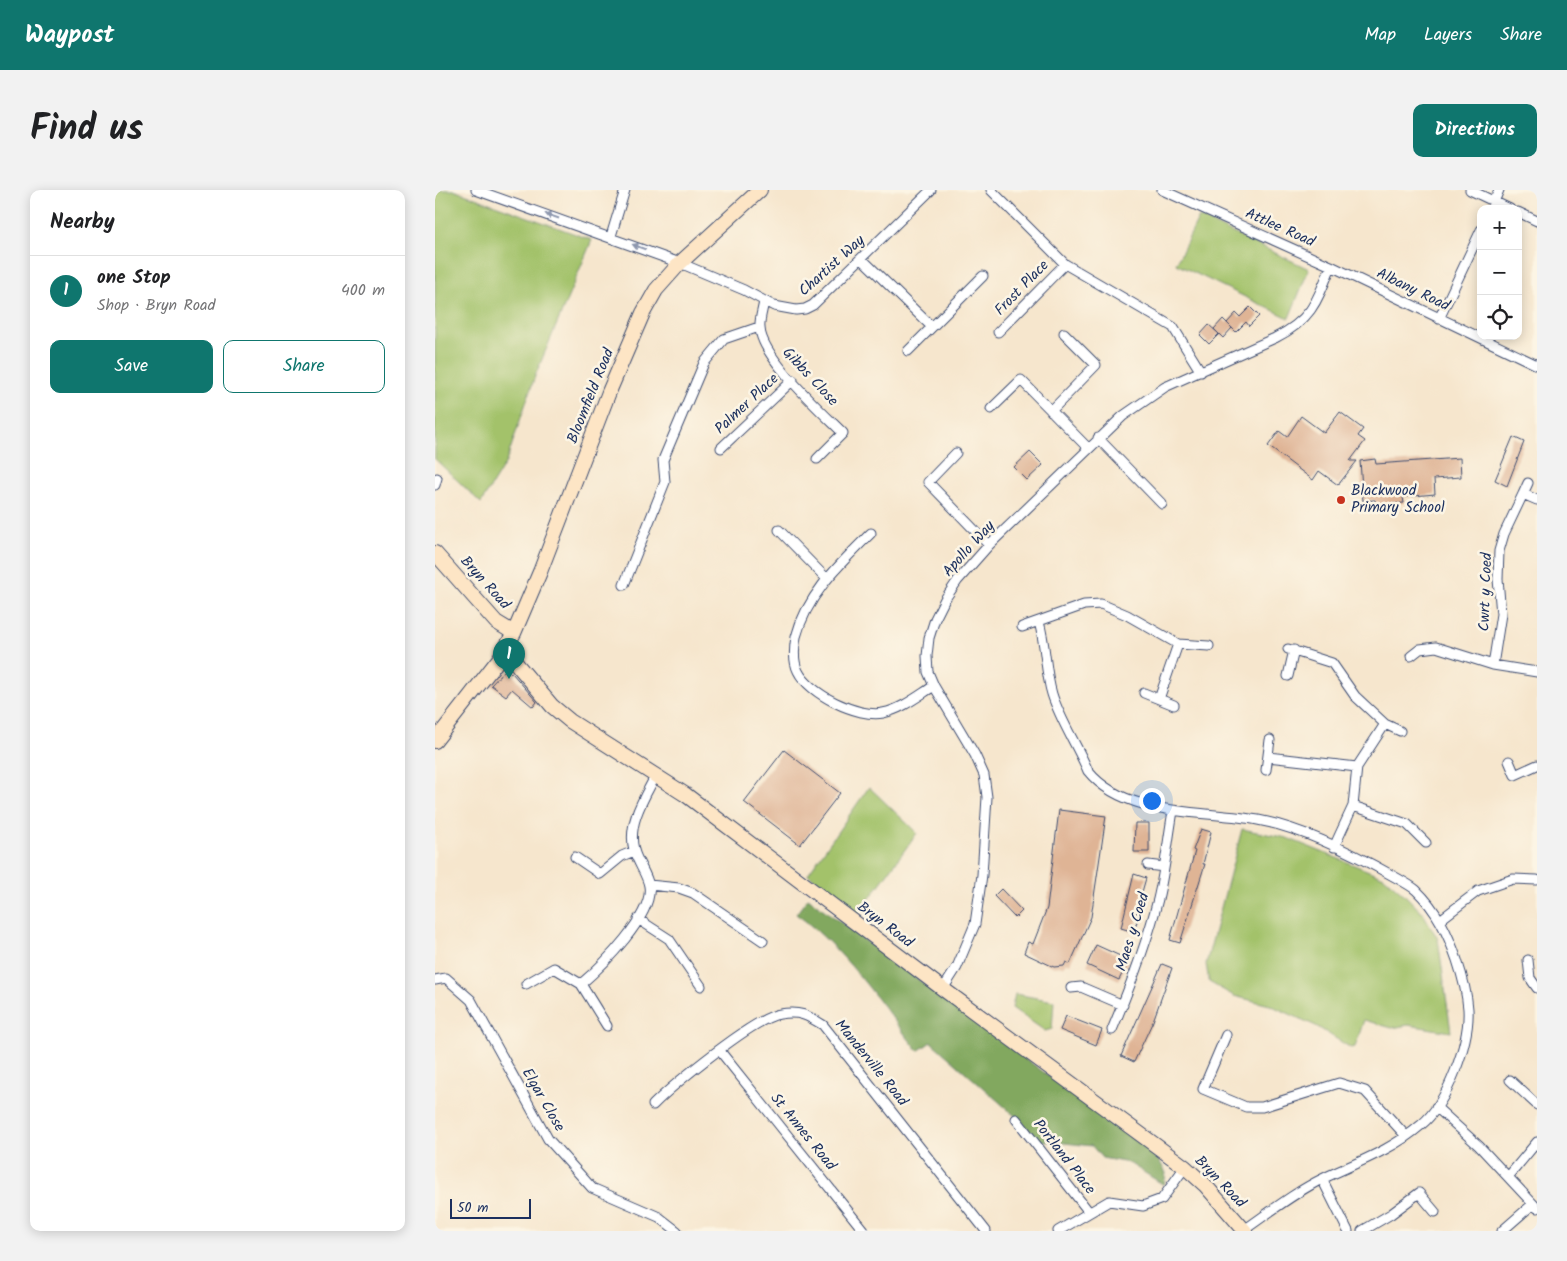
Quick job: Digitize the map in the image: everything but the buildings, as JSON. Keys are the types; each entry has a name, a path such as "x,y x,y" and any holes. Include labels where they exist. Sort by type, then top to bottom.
{"street":[{"name":"Chartist Way","path":"476,190 611,236 680,263 785,309 805,309 813,305 931,190"},
{"path":"611,236 625,190"},
{"name":"Bloomfield Road","path":"435,741 514,633 540,572 609,392 643,313 656,290 680,263 760,190"},
{"path":"991,190 1065,264 1173,327 1201,372"},
{"name":"Attlee Road","path":"1162,190 1331,266"},
{"path":"1470,190 1492,205 1499,190"},
{"path":"1522,214 1537,221"},
{"path":"1439,319 1477,238"},
{"path":"862,259 932,327"},
{"name":"Frost Place","path":"998,332 1065,264"},
{"name":"Albany Road","path":"1331,266 1537,364"},
{"name":"Apollo Way","path":"943,989 957,967 975,924 982,875 987,797 983,775 975,755 934,686 929,672 927,656 935,619 958,580 989,545 1098,438 1144,401 1165,388 1293,329 1306,318 1317,303 1331,266"},
{"path":"908,351 983,276"},
{"name":"Gibbs Close","path":"764,301 759,327 765,348 843,433 817,459"},
{"path":"624,585 665,482 663,460 704,362 724,339 759,327"},
{"path":"1051,411 1096,365 1064,333"},
{"name":"Palmer Place","path":"721,448 793,380"},
{"path":"991,409 1021,380 1087,448"},
{"path":"1098,438 1163,504"},
{"path":"957,453 928,482 989,545"},
{"name":"Cwrt y Coed","path":"1493,665 1501,614 1498,579 1499,551 1504,534 1529,483"},
{"path":"1523,494 1537,500"},
{"path":"779,530 827,578"},
{"path":"871,533 827,578 801,621 794,656 798,672 809,686 841,705 856,711 871,713 883,713 898,708 934,686"},
{"name":"Bryn Road","path":"435,552 496,622 514,633"},
{"path":"1022,627 1084,606 1101,604 1127,615 1178,644 1209,646"},
{"path":"1039,622 1045,642 1049,678 1054,700 1088,771 1107,790 1173,811 1257,820 1288,828 1366,860 1415,889 1441,920 1459,966 1468,1009 1464,1045 1449,1084 1436,1107 1423,1124 1382,1152 1322,1179 1286,1200 1245,1231"},
{"path":"1159,699 1178,644"},
{"path":"1411,656 1420,649 1436,647 1493,665 1537,672"},
{"name":"Bryn Road","path":"504,649 552,706 570,721 686,795 943,989 1185,1167 1205,1185 1245,1231"},
{"path":"1288,676 1291,650 1332,663 1355,696 1385,724 1400,731"},
{"path":"1143,692 1174,705"},
{"path":"1334,848 1353,806 1357,767 1385,724"},
{"path":"1266,770 1269,740"},
{"path":"1268,757 1357,767"},
{"path":"1509,761 1515,775 1537,764"},
{"path":"581,984 618,950 649,898 649,885 634,851 633,829 643,798 656,775"},
{"path":"1353,806 1407,824 1426,843"},
{"name":"Maes y Coed","path":"1112,1030 1151,927 1164,867 1173,811"},
{"path":"575,857 600,874 622,856 634,851"},
{"path":"1148,865 1164,867"},
{"path":"1441,920 1478,892 1513,879 1537,880"},
{"path":"649,885 679,888 693,892 763,941"},
{"path":"638,919 669,939 701,986"},
{"path":"1528,960 1530,978 1537,988"},
{"path":"526,984 554,968 581,984 607,1026"},
{"name":"Elgar Close","path":"435,980 446,978 471,1000 549,1139 592,1188 659,1217 677,1231"},
{"path":"1071,988 1081,986 1123,1005"},
{"name":"Manderville Road","path":"653,1105 675,1082 747,1031 778,1014 803,1013 823,1025 986,1231"},
{"path":"1226,1035 1203,1089 1246,1106 1262,1107 1339,1083 1365,1091 1406,1136"},
{"name":"St Annes Road","path":"720,1050 864,1231"},
{"path":"1510,1080 1537,1105"},
{"path":"1436,1107 1479,1146 1535,1206 1502,1231"},
{"name":"Portland Place","path":"1016,1119 1089,1212"},
{"path":"1508,1177 1537,1142"},
{"path":"1058,1231 1109,1201 1143,1206 1162,1199 1185,1167"},
{"path":"1322,1179 1348,1231"},
{"path":"1362,1231 1391,1214 1419,1193 1435,1212"}],"green space":[{"path":"435,190 453,190 592,240 535,376 506,462 481,503 435,459"},
{"path":"1199,217 1309,269 1289,318 1176,264"},
{"path":"869,787 917,833 859,913 808,874"},
{"path":"1242,829 1287,838 1384,877 1405,895 1424,915 1438,939 1451,1032 1408,1025 1392,1028 1364,1020 1355,1047 1351,1048 1316,1026 1270,1005 1234,996 1209,982 1206,964"},
{"path":"808,898 1145,1147 1160,1162 1166,1173 1164,1185 1129,1163 1102,1158 1092,1146 1036,1140 1023,1123 931,1042 918,1051 847,961 814,928 796,914"},
{"path":"1015,994 1054,1001 1052,1029 1045,1031 1012,1008"}],"place":[{"name":"Blackwood Primary School","path":"1341,500"},
{"name":"one Stop","path":"509,679"}]}
